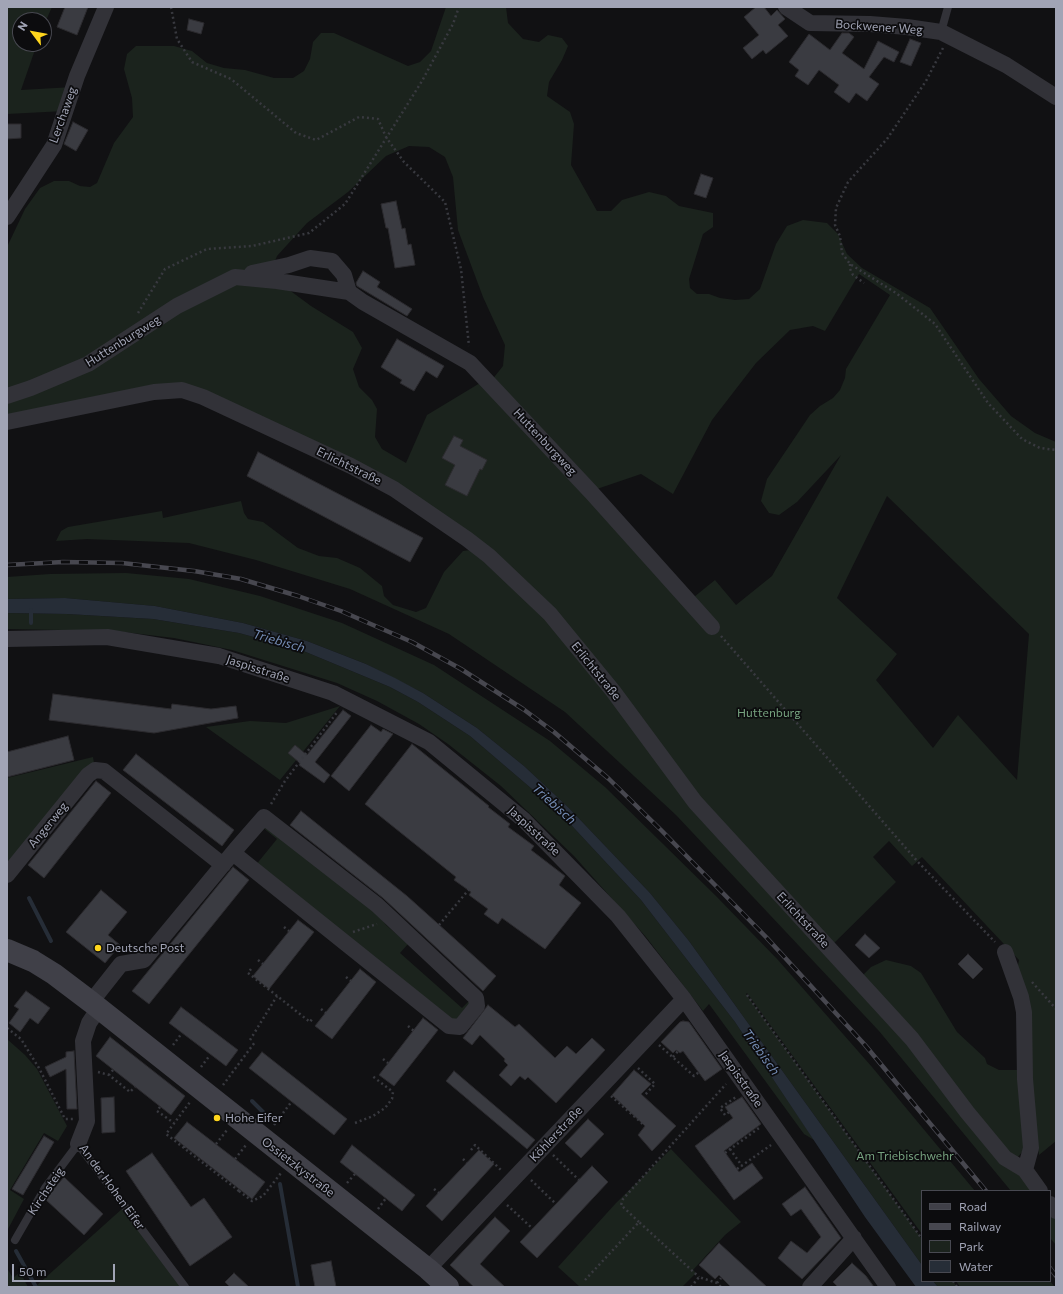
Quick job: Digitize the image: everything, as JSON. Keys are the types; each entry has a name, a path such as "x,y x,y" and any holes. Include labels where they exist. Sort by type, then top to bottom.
{"main road":[{"name":"Ossietzkystraße","path":"7,950 33,961 54,974 95,1005 206,1095 428,1269 448,1287"}],"street":[{"name":"Lerchaweg","path":"7,217 54,145 77,76 106,7"},
{"name":"Bockwener Weg","path":"786,7 810,23 907,26 945,34 1006,65 1056,97"},
{"name":"Huttenburgweg","path":"7,396 31,388 88,364 177,306 235,277 289,265 310,258 332,261 344,275 349,292"},
{"name":"Huttenburgweg","path":"235,277 277,281 349,292 363,302 470,363 591,492 712,627"},
{"name":"Erlichtstraße","path":"7,422 154,392 182,390 203,397 351,466 394,489 467,539 489,556 550,614 613,691 695,802 912,1039 967,1112 1005,1158 1025,1170 1039,1190"},
{"name":"Jaspisstraße","path":"7,639 107,637 218,656 347,699 428,742 524,820 618,916 684,999 888,1287"},
{"name":"Angerweg","path":"7,875 88,775 95,770 104,771 228,859"},
{"path":"228,859 337,936 450,1026 460,1027 477,1006 476,998 377,905 264,817"},
{"name":"An der Hohen Eifer","path":"78,1144 87,1121 83,1041 95,1005 121,964 144,960 264,817"},
{"path":"1005,952 1021,997 1024,1012 1025,1079 1031,1148 1025,1170"},
{"name":"Köhlerstraße","path":"428,1269 684,999"},
{"path":"810,1287 854,1238"}],"lane":[{"path":"945,34 948,7"},
{"name":"Kirchsteig","path":"15,1240 46,1188 78,1144"},
{"name":"An der Hohen Eifer","path":"78,1144 185,1287"}],"path":[{"path":"170,7 177,39 192,62 231,79 296,133 316,140 359,117 378,119 386,136 404,162 445,202 461,269 470,363"},
{"path":"135,318 165,269 207,249 252,246 309,233 345,204 386,136 422,81 453,24 459,7"},
{"path":"945,34 926,81 911,104 887,138 848,182 836,208 835,225 840,236 842,253 850,264 896,293 935,324 988,402 1022,439 1040,448 1056,450"},
{"path":"850,264 850,269 853,275 864,283"},
{"path":"712,627 918,862 1005,952"},
{"path":"264,817 285,782 347,699"},
{"path":"439,925 471,887"},
{"path":"337,936 392,919"},
{"path":"284,927 289,931"},
{"path":"258,960 263,964"},
{"path":"250,969 248,973 310,1022 312,1019"},
{"path":"346,977 351,981"},
{"path":"747,995 921,1237"},
{"path":"250,1040 277,996"},
{"path":"321,1009 326,1013"},
{"path":"408,1026 414,1031"},
{"path":"7,1028 21,1039 39,1068 65,1119 87,1121"},
{"path":"649,1036 694,1076 698,1072"},
{"path":"255,1042 206,1095 174,1123 166,1134 240,1190 252,1201 263,1196 290,1161"},
{"path":"673,1057 678,1051"},
{"path":"383,1059 388,1063"},
{"path":"628,1059 655,1084 644,1096"},
{"path":"113,1070 109,1075 130,1092 135,1087"},
{"path":"721,1287 717,1283 699,1277 621,1205 624,1199 736,1072"},
{"path":"355,1123 373,1116 385,1108 392,1099 393,1092 371,1075"},
{"path":"601,1087 644,1125"},
{"path":"729,1112 725,1115 720,1108 748,1088"},
{"path":"263,1139 292,1102"},
{"path":"160,1107 157,1110 174,1123"},
{"path":"725,1153 770,1120"},
{"path":"737,1169 782,1137"},
{"path":"471,1150 475,1146 556,1204"},
{"path":"544,1147 579,1180"},
{"path":"730,1149 742,1166"},
{"path":"463,1159 467,1163"},
{"path":"434,1189 439,1193"},
{"path":"498,1196 533,1229"},
{"path":"584,1280 639,1222"},
{"path":"691,1287 699,1277"},
{"path":"717,1283 721,1278"}],"green space":[{"path":"7,7 52,7 50,12 12,12 12,52 34,52 21,90 73,87 65,111 7,114"},
{"name":"Huttenburg","path":"446,7 506,7 508,23 523,39 539,42 548,35 562,38 568,46 562,60 549,82 547,96 570,112 574,124 571,165 597,211 611,211 622,200 649,192 666,196 679,206 713,213 713,227 703,234 689,279 690,288 697,294 709,294 720,298 735,300 749,299 760,289 776,244 787,226 803,220 827,223 838,234 847,254 862,268 930,308 979,379 1011,416 1035,433 1056,442 1056,1141 1039,1155 1016,975 1019,960 922,857 912,866 889,841 873,857 896,882 829,948 858,980 871,967 886,960 911,966 921,973 957,1032 985,1058 987,1064 999,1070 1018,1070 1025,1137 1023,1151 1017,1158 1039,1190 1010,1190 879,1031 676,815 565,712 449,634 350,589 256,560 189,543 87,539 56,541 61,531 68,527 162,511 163,518 241,501 244,513 248,519 263,522 298,548 319,556 337,558 360,568 382,586 384,596 393,605 416,612 426,608 444,572 463,551 478,549 404,495 182,390 7,422 7,247 25,209 40,188 54,181 69,181 80,186 90,187 97,183 114,143 133,117 132,98 124,69 127,54 136,46 174,46 192,51 207,63 224,68 245,70 274,78 293,78 304,71 310,59 313,42 321,33 334,33 408,66 420,62 431,51","holes":["409,146 429,147 445,157 453,177 458,230 483,297 505,345 503,366 491,381 480,383 427,415 406,463 382,449 375,437 377,409 372,400 359,387 353,369 362,348 353,332 311,306 277,281 273,266 277,256 307,223 348,192 386,156","859,274 890,295 846,369 845,378 840,390 833,398 820,406 810,415 767,479 761,501 769,513 779,515 797,502 841,455 772,576 736,605 715,580 694,597 594,490 641,474 673,494 712,420 756,363 790,330 813,326 825,331","887,496 1029,634 1017,780 958,715 933,748 876,680 897,654 837,598"]},
{"name":"Am Triebischwehr","path":"126,573 189,579 260,596 342,623 434,665 550,741 605,787 717,897 778,960 872,1067 974,1190 921,1190 921,1233 747,993 746,994 921,1238 921,1264 689,941 650,893 568,807 524,766 477,728 423,693 366,664 307,641 243,623 155,606 65,598 7,599 7,577 50,574"},
{"path":"7,613 67,614 153,619 239,633 301,650 390,687 418,702 470,736 560,813 641,900 735,1022 814,1140 804,1134 709,1004 703,1011 646,937 574,856 501,786 448,744 419,724 377,701 337,683 232,650 174,638 115,631 7,629"},
{"path":"340,706 280,780 206,727 250,721 286,723"},
{"path":"93,757 94,763 7,870 7,778"},
{"path":"265,825 377,913 386,925 408,944 400,953 462,1008 470,1000 469,1005 454,1022 255,866 277,839 262,827"},
{"path":"7,1039 25,1055 37,1069 67,1126 58,1141 44,1133 10,1190 24,1199 7,1231"},
{"path":"671,1149 741,1222 725,1235 693,1270 696,1273 682,1287 580,1287 558,1267 616,1203"},
{"path":"1051,1205 1056,1211 1056,1245 1051,1239"},
{"path":"123,1208 182,1287 35,1287"},
{"path":"7,1268 13,1278 20,1272 28,1287 7,1287"},
{"path":"934,1282 954,1282 957,1287 938,1287"},
{"path":"957,1282 1051,1282 1055,1287 960,1287"}],"water":[{"name":"Triebisch","path":"65,598 155,606 243,623 307,641 366,664 423,693 477,728 524,766 568,807 650,893 689,941 921,1264 921,1282 934,1282 938,1287 916,1287 865,1217 735,1022 641,900 560,813 470,736 418,702 390,687 301,650 239,633 153,619 67,614 7,613 7,599"}],"building":[{"path":"65,7 88,7 77,35 57,27"},
{"path":"756,7 764,7 771,16 777,10 785,19 778,25 788,36 766,54 763,50 752,59 743,48 759,35 744,17"},
{"path":"189,19 204,23 201,34 187,30"},
{"path":"842,33 849,33 854,37 842,53 864,69 878,41 899,52 894,62 884,57 869,77 879,84 867,101 856,93 849,103 834,92 839,85 819,70 808,85 795,76 799,70 789,62 809,34 830,50"},
{"path":"910,39 921,43 911,66 900,62"},
{"path":"73,122 88,130 76,151 64,144"},
{"path":"7,124 21,124 21,138 7,139"},
{"path":"701,174 713,178 706,198 694,194"},
{"path":"396,201 402,229 405,228 408,245 411,244 415,265 395,268 388,228 386,228 381,204"},
{"path":"363,271 380,282 377,287 412,309 407,316 357,286 356,283"},
{"path":"397,339 444,366 437,378 426,371 414,391 400,383 402,380 381,367"},
{"path":"454,436 463,440 460,446 487,460 482,470 480,469 467,496 445,485 455,465 442,458"},
{"path":"258,452 423,538 410,562 247,476"},
{"path":"53,694 171,709 172,704 211,709 236,706 238,718 154,733 49,720"},
{"path":"343,710 351,716 315,762 330,775 324,783 299,765 300,763 288,753 295,745 307,755"},
{"path":"371,725 381,732 383,729 393,734 349,791 331,776"},
{"path":"68,736 74,760 7,777 7,752"},
{"path":"412,744 510,824 508,827 534,846 531,850 565,876 559,885 581,903 545,949 502,918 498,924 484,914 488,909 469,895 471,892 454,880 456,877 365,804"},
{"path":"136,754 234,830 222,846 123,770"},
{"path":"96,781 111,793 44,878 28,865"},
{"path":"301,811 407,896 496,976 483,991 383,898 290,825"},
{"path":"233,867 249,880 149,1004 132,991"},
{"path":"101,890 127,912 108,935 120,945 105,963 66,932"},
{"path":"298,920 314,932 269,989 253,976"},
{"path":"865,934 880,948 869,958 855,945"},
{"path":"968,954 983,969 973,979 958,964"},
{"path":"360,969 376,982 332,1039 315,1026"},
{"path":"26,991 50,1008 38,1024 30,1018 20,1032 9,1023 19,1009 14,1006"},
{"path":"488,1005 515,1027 519,1024 555,1058 567,1046 576,1054 592,1038 605,1050 556,1103 528,1077 525,1080 520,1076 511,1086 499,1075 508,1065 504,1061 505,1059 480,1035 472,1045 463,1038"},
{"path":"181,1007 238,1050 226,1066 169,1023"},
{"path":"423,1018 438,1030 394,1086 379,1075"},
{"path":"680,1022 689,1022 722,1069 705,1081 683,1051 680,1053 676,1050 673,1053 661,1042"},
{"path":"110,1037 185,1096 171,1115 96,1056"},
{"path":"74,1051 77,1109 67,1109 66,1069 50,1077 45,1067 66,1057 66,1052"},
{"path":"262,1052 347,1119 334,1135 249,1068"},
{"path":"634,1070 651,1084 641,1094 676,1126 652,1151 638,1135 645,1126 612,1095"},
{"path":"454,1071 535,1140 527,1149 446,1081"},
{"path":"114,1097 115,1132 102,1133 101,1098"},
{"path":"742,1097 761,1124 724,1151 739,1172 752,1163 763,1178 734,1200 695,1146 733,1118 725,1107"},
{"path":"588,1119 604,1134 581,1158 565,1143"},
{"path":"187,1122 265,1182 252,1199 174,1138"},
{"path":"44,1136 54,1142 23,1195 12,1189"},
{"path":"352,1145 415,1195 402,1211 340,1162"},
{"path":"479,1150 494,1164 442,1221 426,1206"},
{"path":"152,1153 191,1207 204,1198 232,1237 190,1266 126,1171"},
{"path":"592,1166 608,1182 537,1258 520,1242"},
{"path":"64,1177 103,1214 84,1235 45,1199"},
{"path":"805,1187 841,1238 802,1279 778,1258 791,1241 807,1253 821,1237 801,1209 791,1216 782,1204"},
{"path":"495,1217 510,1231 480,1264 505,1287 474,1287 450,1265"},
{"path":"719,1243 767,1287 731,1287 719,1275 715,1279 699,1265"},
{"path":"331,1261 336,1287 315,1287 311,1265"},
{"path":"852,1263 866,1276 874,1287 838,1287 833,1282"},
{"path":"234,1273 249,1287 230,1287 225,1282"}],"waterway":[{"path":"31,610 31,623"},
{"path":"29,898 51,941"},
{"path":"252,1101 268,1117"},
{"path":"280,1184 298,1287"},
{"path":"16,1251 36,1287"}],"railway":[{"path":"7,565 63,562 122,563 194,571 241,579 341,611 412,642 461,669 523,709 554,732 609,779 662,831 766,937 865,1045 985,1190"},
{"path":"1051,1269 1056,1276"}],"place":[{"name":"Deutsche Post","path":"98,948"},
{"name":"Hohe Eifer","path":"217,1118"}]}
